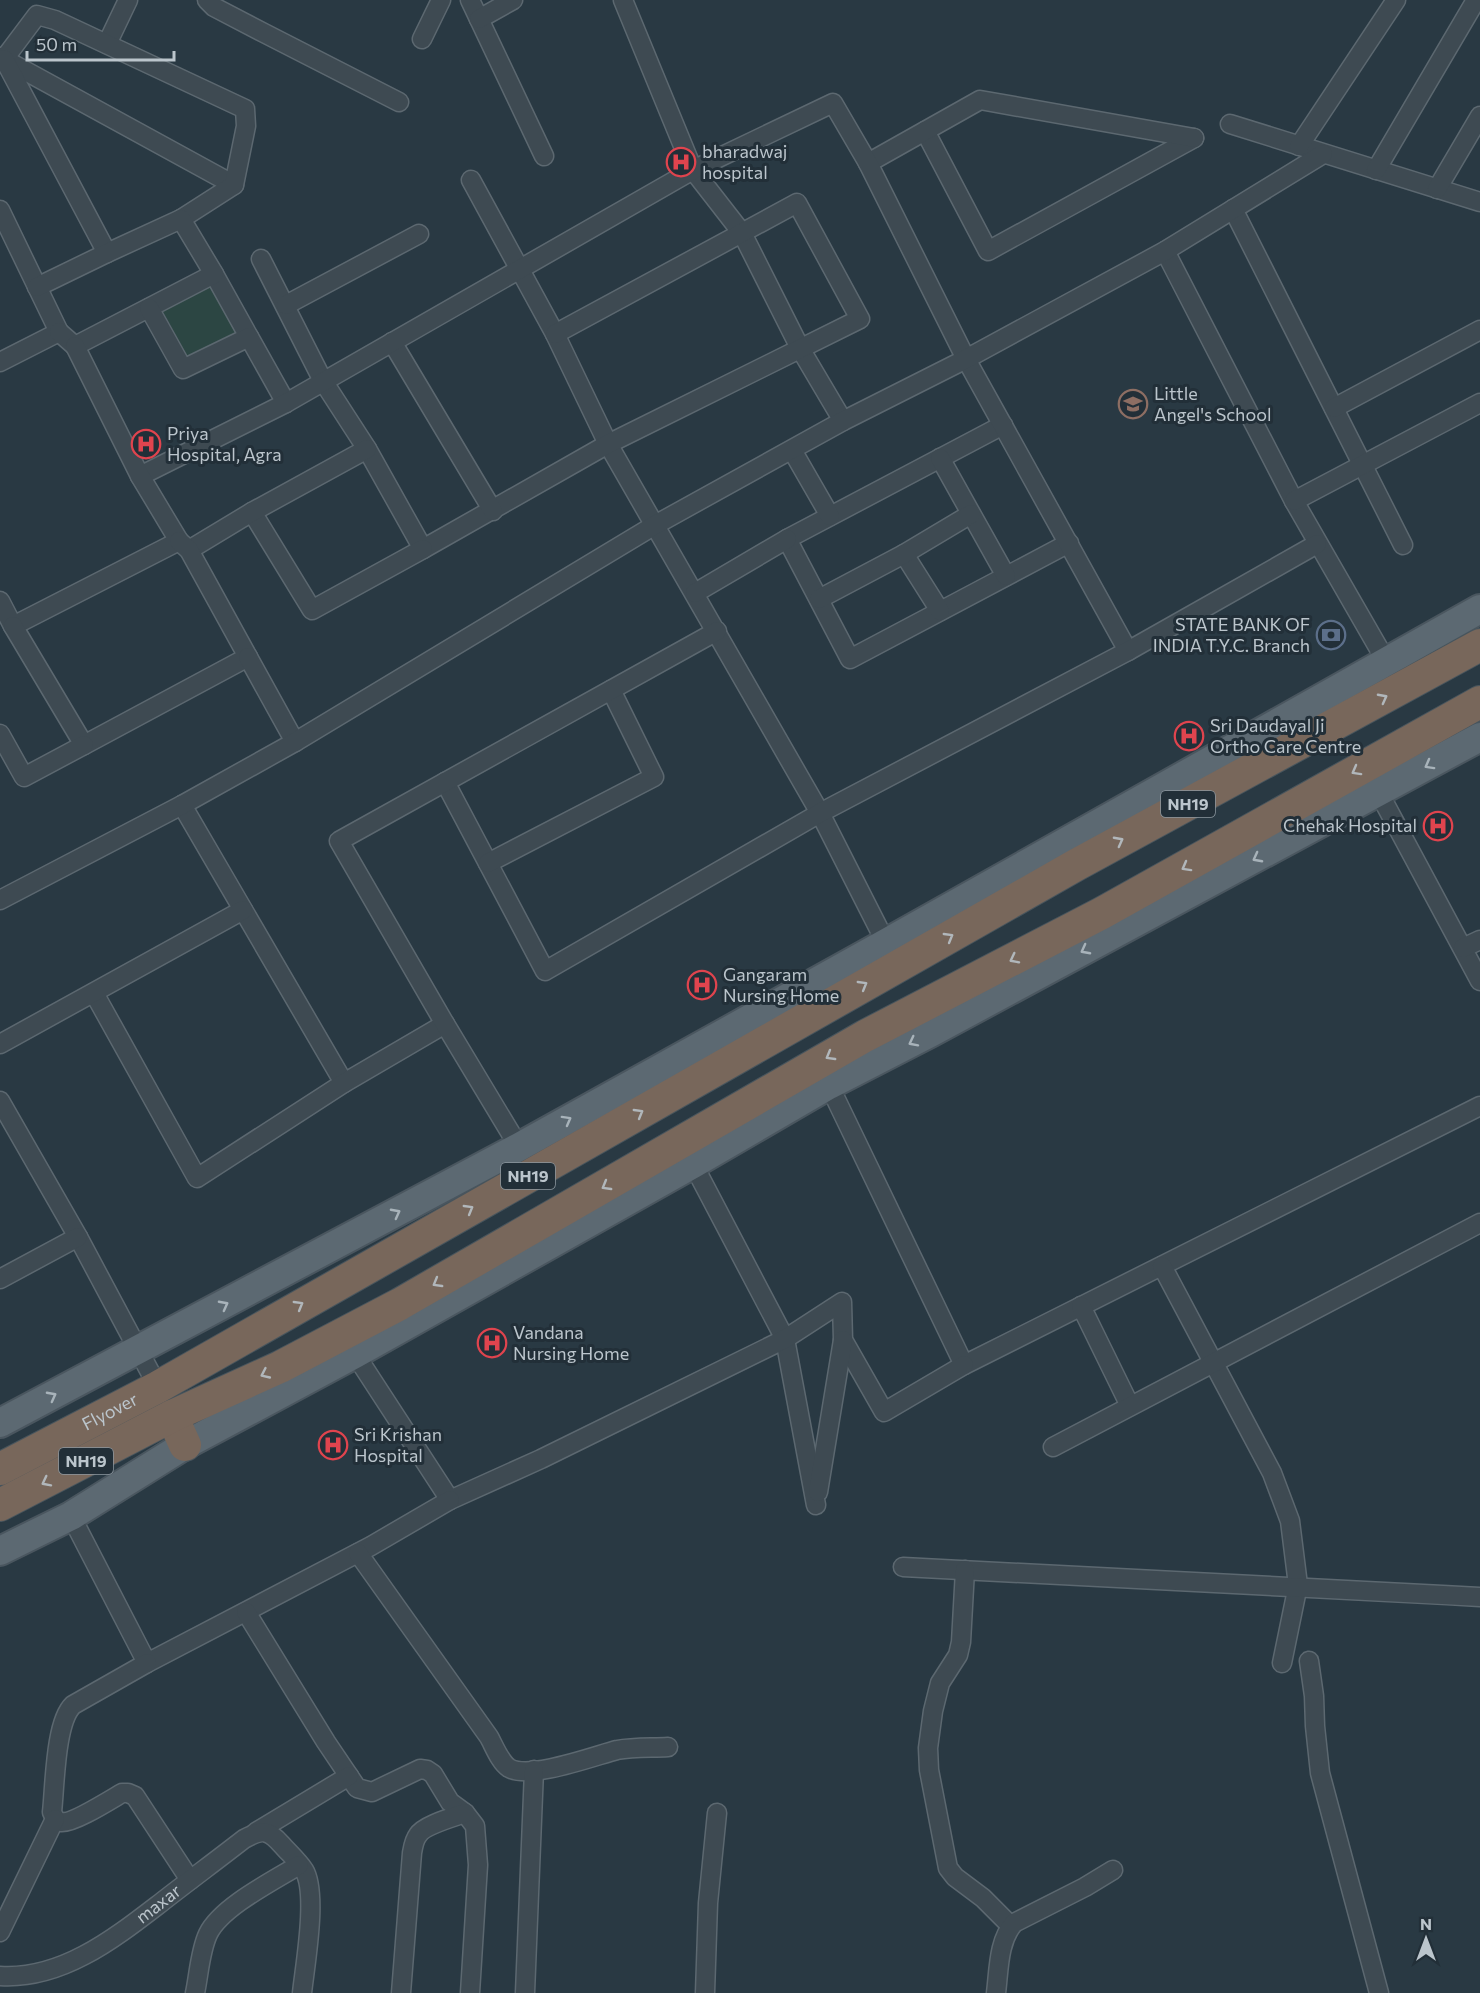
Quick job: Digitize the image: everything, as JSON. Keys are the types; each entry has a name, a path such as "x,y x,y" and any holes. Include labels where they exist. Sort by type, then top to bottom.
{"highway":[{"name":"NH19","path":"158,1387 892,954 1087,859 1480,645"},
{"name":"NH19","path":"172,1416 280,1367 400,1304 865,1036 1102,913 1480,702"},
{"name":"Flyover","path":"0,1469 158,1387"},
{"name":"Flyover","path":"0,1505 172,1416"},
{"path":"172,1416 185,1445"}],"main road":[{"path":"0,1423 519,1147 892,954 1386,661 1480,609"},
{"path":"0,1551 71,1516 185,1445 355,1354 829,1085 1480,737"}],"street":[{"path":"107,44 128,0"},
{"path":"207,0 214,7 244,23 399,102"},
{"path":"422,39 441,0"},
{"path":"470,0 544,156"},
{"path":"479,19 513,0"},
{"path":"623,0 693,170 742,233 801,350 843,421"},
{"path":"1299,146 1396,0"},
{"path":"1376,170 1476,0"},
{"path":"2,58 37,15 55,20 245,109 246,126 234,185 181,219 37,287"},
{"path":"2,58 234,185"},
{"path":"2,58 107,253"},
{"path":"868,163 980,100 1194,138 988,251 925,131"},
{"path":"140,476 285,404 693,170 833,103 868,163 966,358 1128,651"},
{"path":"1437,189 1480,116"},
{"path":"1230,124 1480,202"},
{"path":"0,900 182,805 295,742 655,525 843,421 1165,251 1323,154"},
{"path":"471,180 555,334 608,444 820,813 892,954"},
{"path":"252,512 312,610 493,511 608,444 860,319 797,203 555,334"},
{"path":"1233,209 1403,545"},
{"path":"0,210 58,332 75,346 140,476 184,546 295,742"},
{"path":"181,219 214,274 285,404"},
{"path":"286,305 419,234"},
{"path":"1165,251 1317,544 1386,661"},
{"path":"261,259 323,381 367,449 423,549"},
{"path":"75,346 214,274"},
{"path":"149,308 183,369 249,337"},
{"path":"1334,408 1480,330"},
{"path":"0,362 58,332"},
{"path":"392,342 493,511"},
{"path":"1294,501 1480,403"},
{"path":"695,593 787,539 1003,425"},
{"path":"13,626 252,512 367,449"},
{"path":"792,450 830,516"},
{"path":"940,458 1006,576"},
{"path":"819,599 904,554 971,514"},
{"path":"787,539 850,659 1070,543"},
{"path":"445,782 545,971 820,813 1128,651 1317,544"},
{"path":"904,554 940,611"},
{"path":"0,601 84,745"},
{"path":"519,1147 339,841 717,631"},
{"path":"0,734 24,777 248,657"},
{"path":"488,863 654,777 611,690"},
{"path":"1379,793 1480,981"},
{"path":"182,805 344,1083"},
{"path":"0,1044 243,910"},
{"path":"1463,948 1480,940"},
{"path":"94,993 197,1178 344,1083 445,1024"},
{"path":"829,1085 964,1365"},
{"path":"0,1101 78,1237 158,1387"},
{"path":"843,1340 884,1412 964,1365 1480,1106"},
{"path":"190,1881 140,1803 128,1792 71,1821 61,1822 55,1819 52,1812 62,1725 68,1709 73,1705 147,1663 358,1553 450,1500 541,1459 784,1339 842,1302 843,1340 816,1505 784,1339 693,1164"},
{"path":"1053,1447 1480,1223"},
{"path":"0,1280 78,1237"},
{"path":"1162,1266 1272,1473 1290,1521 1298,1585 1282,1663"},
{"path":"1082,1306 1130,1406"},
{"path":"355,1354 450,1500"},
{"path":"71,1516 147,1663"},
{"path":"358,1553 489,1737 505,1764 511,1769 534,1770 559,1766 618,1750 668,1747"},
{"path":"903,1567 1166,1581 1298,1585 1480,1597"},
{"path":"965,1570 958,1655 940,1683 933,1711 928,1748 929,1770 948,1868 1011,1926"},
{"path":"246,1612 357,1788 372,1792 420,1769 427,1770 433,1774 450,1802 465,1813 475,1826 478,1866 470,1993"},
{"path":"1309,1660 1320,1773 1379,1993"},
{"path":"525,1993 534,1770"},
{"name":"maxar","path":"0,1976 25,1976 87,1955 122,1932 244,1839 349,1776"},
{"path":"401,1993 414,1842 418,1833 425,1829 465,1813"},
{"path":"705,1993 708,1903 717,1813"},
{"path":"0,1932 55,1819"},
{"path":"256,1832 267,1832 274,1835 304,1870 308,1881 310,1918 302,1993"},
{"path":"195,1993 206,1937 212,1926 225,1912 299,1865"},
{"path":"996,1993 1003,1941 1011,1926 1113,1870"}],"green space":[{"path":"213,284 239,333 188,358 162,310"}],"place":[{"name":"bharadwaj hospital","path":"681,162"},
{"name":"Little Angel's School","path":"1133,404"},
{"name":"Priya Hospital, Agra","path":"146,444"},
{"name":"STATE BANK OF INDIA T.Y.C. Branch","path":"1331,635"},
{"name":"Sri Daudayal Ji Ortho Care Centre","path":"1189,736"},
{"name":"Chehak Hospital","path":"1438,826"},
{"name":"Gangaram Nursing Home","path":"702,985"},
{"name":"Vandana Nursing Home","path":"492,1343"},
{"name":"Sri Krishan Hospital","path":"333,1445"}]}
